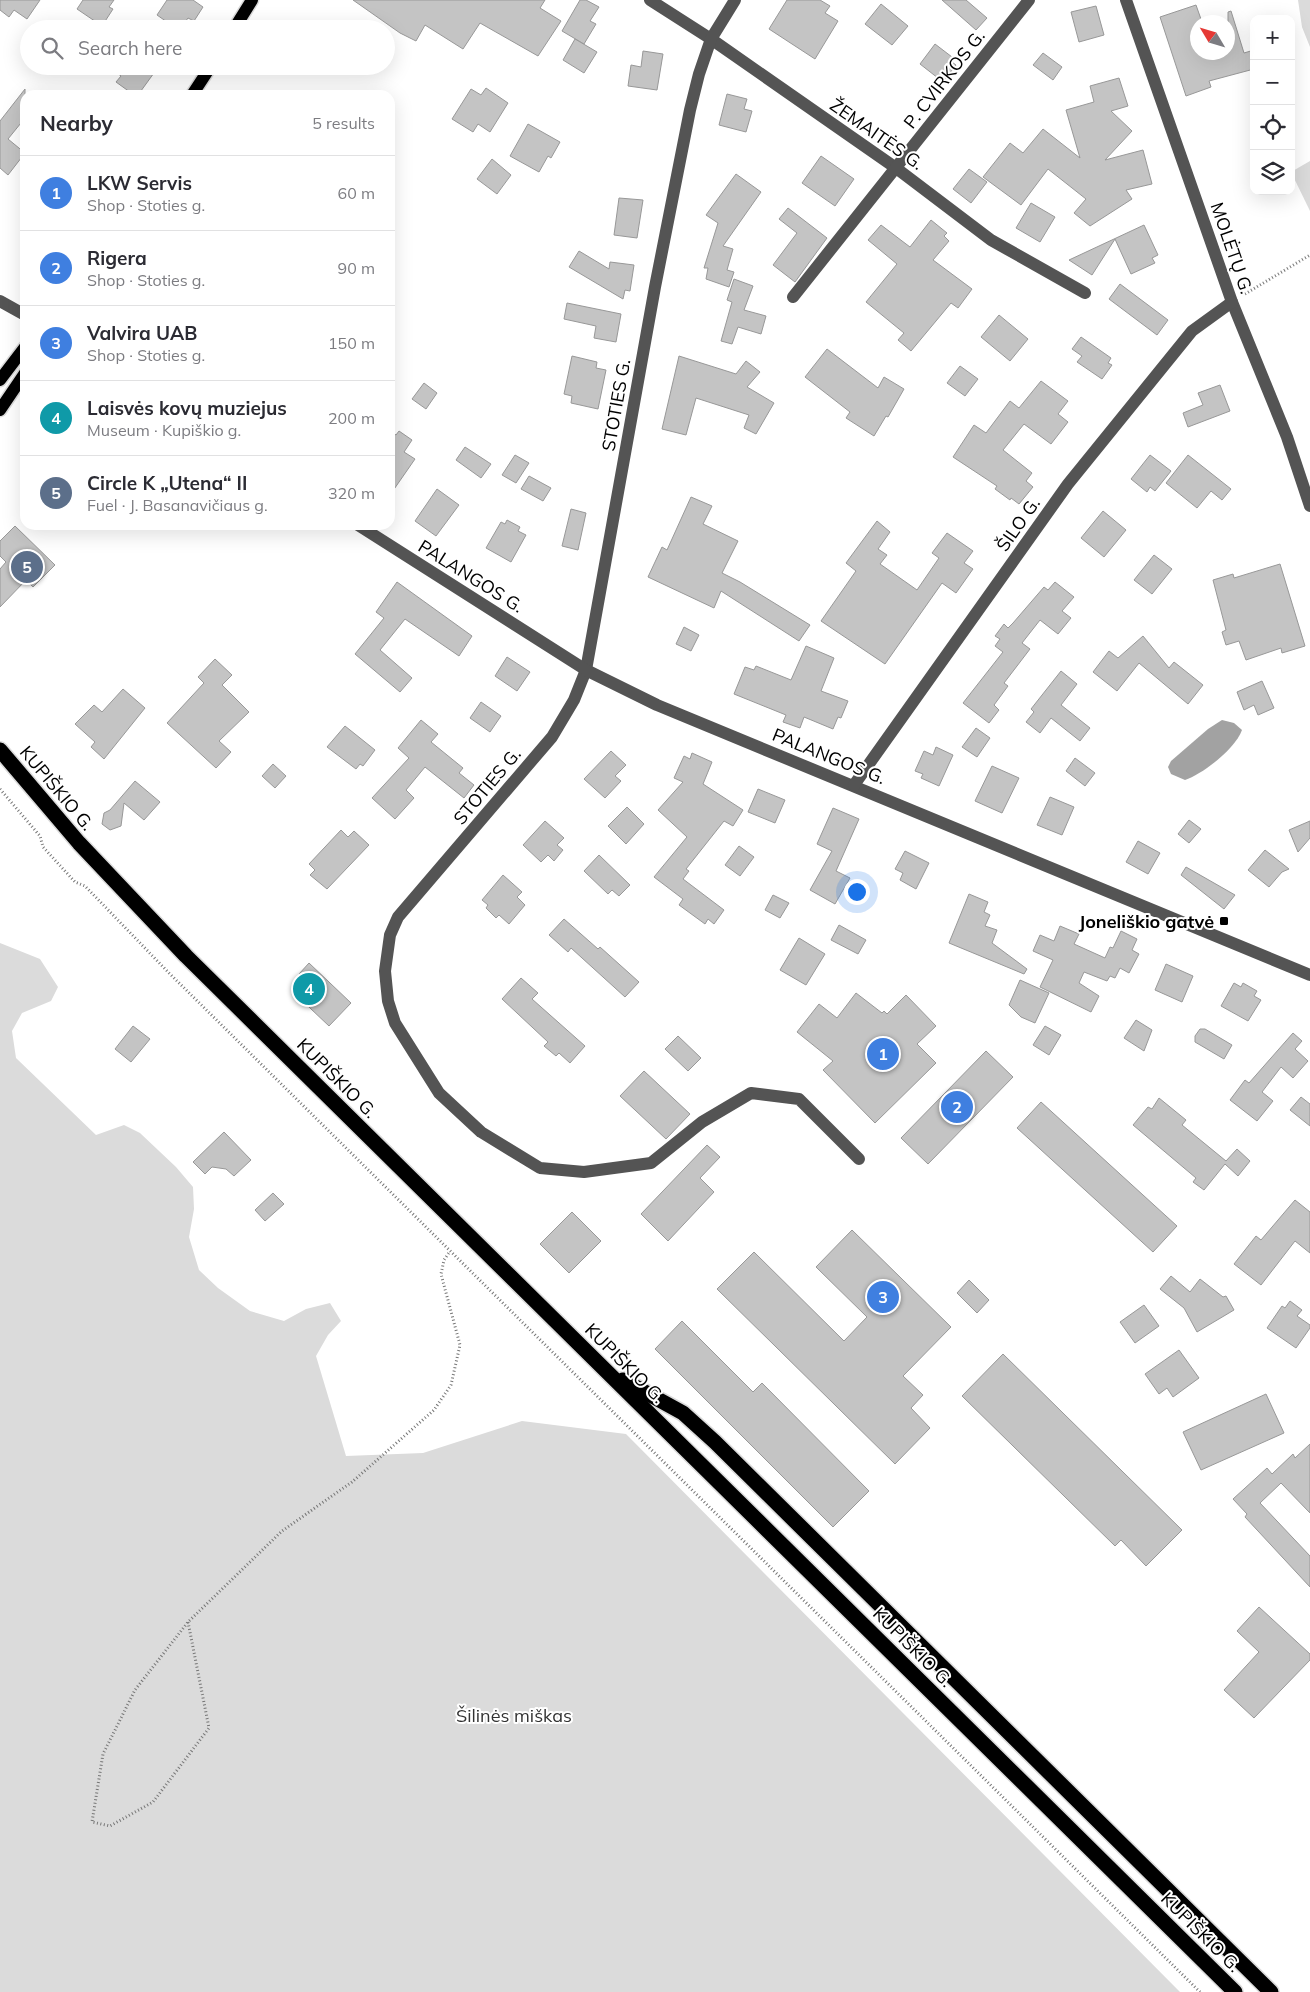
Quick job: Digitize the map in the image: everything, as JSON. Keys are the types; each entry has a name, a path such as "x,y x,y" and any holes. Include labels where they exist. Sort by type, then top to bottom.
{"highway":[{"name":"KUPIŠKIO G.","path":"0,750 69,832 155,924 1235,1992"},
{"path":"607,1371 683,1413 715,1442 1271,1992"}],"main road":[{"path":"240,20 252,0"},
{"path":"195,90 205,75"},
{"path":"0,380 20,354"},
{"path":"0,410 20,381"}],"street":[{"name":"ŽEMAITĖS G.","path":"650,0 896,168 991,240 1084,293"},
{"name":"STOTIES G.","path":"736,0 711,40 699,74 690,110 655,286 586,670 574,700 552,737 398,917 390,935 385,971 388,1001 395,1023 439,1093 481,1132 540,1168 584,1172 651,1163 702,1122 751,1093 799,1100 859,1160"},
{"name":"P. CVIRKOS G.","path":"793,297 1029,0"},
{"name":"MOLĖTŲ G.","path":"1126,0 1232,302 1287,437 1310,506"},
{"path":"0,300 20,312"},
{"name":"ŠILO G.","path":"854,785 1068,484 1192,331 1232,302"},
{"name":"PALANGOS G.","path":"366,530 586,670 657,705 1310,975"}],"path":[{"path":"1232,302 1310,255"},
{"path":"0,789 40,836 43,846 75,882 85,886 169,973 1200,1992"},
{"path":"188,1622 209,1728 153,1802 110,1826 92,1822 103,1754 135,1690 188,1622 282,1531 352,1482 434,1410 451,1385 460,1345 441,1274 444,1260 450,1251"}],"green space":[{"path":"1298,0 1310,0 1310,47 1302,27"},
{"path":"1310,161 1310,211 1295,180 1295,170"},
{"name":"Šilinės miškas","path":"0,943 40,959 58,987 51,1001 22,1013 12,1031 16,1058 96,1135 124,1125 140,1133 176,1167 193,1187 194,1209 189,1237 199,1270 218,1288 250,1311 284,1321 306,1309 330,1303 341,1321 328,1335 316,1356 346,1456 423,1453 522,1421 626,1434 1180,1992 0,1992"}],"shaded area":[{"path":"1222,720 1234,723 1242,730 1233,745 1218,760 1192,777 1185,780 1171,774 1168,767 1171,761 1208,729"}],"building":[{"path":"0,0 40,0 27,19 14,10 9,17 0,10"},
{"path":"83,0 114,0 109,7 113,9 106,20 93,20 77,9"},
{"path":"167,0 193,0 203,7 195,20 188,18 187,20 164,20 157,15"},
{"path":"353,0 545,0 540,8 561,21 538,56 480,23 463,49 425,25 416,41 395,29 395,20 381,20"},
{"path":"580,0 586,0 599,7 590,21 596,24 584,44 562,31"},
{"path":"787,0 820,0 830,6 825,13 838,21 815,59 769,29"},
{"path":"942,0 966,0 987,18 976,30"},
{"path":"881,4 908,26 892,45 865,24"},
{"path":"1196,5 1200,15 1190,15 1190,60 1235,60 1235,24 1244,53 1250,51 1250,70 1209,81 1211,87 1186,96 1160,17"},
{"path":"1096,6 1104,35 1079,42 1071,12"},
{"path":"575,39 597,52 584,73 563,60"},
{"path":"935,44 952,57 949,60 956,65 943,82 920,64"},
{"path":"643,51 663,54 657,90 628,86 631,65 641,67"},
{"path":"1043,53 1062,67 1053,80 1033,65"},
{"path":"120,75 152,75 142,90 127,90 116,82 121,76"},
{"path":"1119,78 1128,106 1111,111 1132,131 1105,160 1143,150 1152,184 1126,190 1132,199 1090,226 1074,213 1086,199 1048,169 1021,205 983,177 1010,143 1023,153 1043,129 1080,158 1066,110 1094,102 1090,86"},
{"path":"486,88 508,103 490,132 478,124 473,132 452,119 471,89 481,95"},
{"path":"727,94 747,99 744,109 752,111 746,132 719,125"},
{"path":"20,95 20,124 8,139 20,149 20,159 8,175 0,168 0,121"},
{"path":"528,124 560,142 551,158 548,156 539,172 510,156"},
{"path":"821,156 854,179 835,206 802,183"},
{"path":"492,159 511,175 497,194 477,179"},
{"path":"969,169 987,182 971,203 953,189"},
{"path":"736,174 761,192 723,246 733,249 727,270 734,272 729,287 706,279 708,268 704,268 718,223 706,215"},
{"path":"619,198 643,200 637,238 614,235"},
{"path":"1031,203 1055,217 1040,242 1016,228"},
{"path":"788,208 827,238 795,282 773,265 797,233 779,219"},
{"path":"931,220 947,233 944,236 949,241 933,260 972,289 958,308 951,303 911,351 898,340 904,333 866,302 897,264 868,240 881,225 910,247"},
{"path":"1144,225 1158,255 1152,258 1155,263 1131,274 1115,239 1092,275 1069,260"},
{"path":"579,251 609,269 610,262 634,265 630,291 625,290 623,299 569,267"},
{"path":"734,279 753,286 744,310 766,316 761,334 738,327 732,344 721,341 732,302 727,300"},
{"path":"1120,284 1168,320 1157,335 1109,299"},
{"path":"567,303 621,314 616,342 594,338 596,326 564,319"},
{"path":"999,315 1028,339 1010,361 981,337"},
{"path":"1081,337 1111,358 1108,363 1112,365 1102,379 1077,362 1082,356 1072,349"},
{"path":"827,349 878,388 884,377 904,389 888,417 886,416 874,436 846,418 850,412 805,377"},
{"path":"572,356 597,362 596,368 606,370 598,409 571,403 572,396 564,394"},
{"path":"679,356 736,374 746,361 760,372 747,387 774,403 756,434 744,428 749,415 696,398 686,435 662,429"},
{"path":"960,366 978,379 965,396 947,383"},
{"path":"1041,381 1068,401 1058,414 1068,422 1051,444 1024,424 1003,450 1032,473 1026,481 1033,487 1019,504 1011,498 1010,500 995,489 997,486 953,457 974,425 986,433 1010,401 1019,408"},
{"path":"424,383 437,393 426,409 412,399"},
{"path":"1220,385 1230,411 1188,427 1183,413 1203,405 1198,393"},
{"path":"399,431 412,440 404,452 415,459 395,488 395,434"},
{"path":"465,447 491,464 481,478 456,460"},
{"path":"515,455 529,463 516,483 502,475"},
{"path":"1150,455 1171,471 1155,491 1150,487 1147,492 1131,479"},
{"path":"1188,455 1231,489 1222,500 1211,491 1197,508 1166,483"},
{"path":"529,476 551,488 543,501 521,489"},
{"path":"437,489 459,505 436,536 415,521"},
{"path":"691,497 712,506 703,524 738,541 722,573 810,625 799,641 721,591 714,608 648,577 662,547 667,550"},
{"path":"571,509 586,513 578,550 562,546"},
{"path":"1103,511 1126,530 1104,557 1081,538"},
{"path":"507,520 520,527 518,531 526,535 511,562 486,548 501,522 505,524"},
{"path":"877,521 890,532 878,549 887,555 880,564 917,590 939,558 932,553 947,533 973,551 964,563 973,569 956,593 942,583 885,664 821,621 856,571 846,563"},
{"path":"15,526 55,565 33,587 26,580 0,607 0,569 6,562 0,556 0,541"},
{"path":"1154,555 1172,569 1152,594 1134,580"},
{"path":"1280,564 1305,646 1282,653 1281,648 1246,660 1239,641 1226,645 1222,632 1226,630 1213,580 1233,574 1234,578"},
{"path":"397,582 472,636 459,656 405,619 380,650 412,678 400,692 355,654 384,618 376,612"},
{"path":"1055,582 1074,597 1062,611 1071,618 1058,634 1040,620 1022,643 1030,649 1004,683 1008,686 994,705 999,710 989,723 963,703 1003,652 995,646 1000,639 995,636 1004,624 1008,628 1044,587 1048,590"},
{"path":"684,627 699,635 691,651 676,644"},
{"path":"1143,636 1169,668 1174,662 1203,685 1188,704 1139,663 1117,691 1093,672 1109,651 1118,658"},
{"path":"806,646 834,658 821,691 848,701 841,718 838,717 833,729 804,717 800,728 783,722 786,715 734,694 745,667 754,670 756,666 791,680"},
{"path":"507,657 530,672 517,691 495,676"},
{"path":"215,659 232,675 222,685 249,712 219,741 231,752 216,768 167,723 204,683 198,677"},
{"path":"1061,671 1077,684 1061,705 1090,728 1080,741 1051,718 1040,733 1026,722 1034,712 1031,709"},
{"path":"1262,681 1274,708 1258,715 1254,705 1244,710 1237,692"},
{"path":"123,689 145,708 104,759 91,747 95,742 75,724 94,705 102,712"},
{"path":"481,702 501,716 490,732 470,718"},
{"path":"421,720 438,734 431,742 463,768 459,773 474,785 464,798 425,767 406,790 414,798 395,819 372,798 409,758 398,748"},
{"path":"345,726 375,750 363,766 360,764 356,769 327,747"},
{"path":"976,728 990,738 977,757 962,747"},
{"path":"936,747 953,755 939,786 921,778 923,774 915,771 924,751 933,755"},
{"path":"611,751 626,765 615,776 621,781 605,798 584,779"},
{"path":"692,753 712,762 703,784 743,810 733,826 724,821 686,869 689,871 683,879 724,910 714,924 708,919 705,924 679,905 683,899 654,877 687,837 658,810 683,782 674,778 684,756 690,759"},
{"path":"1075,758 1095,773 1085,786 1066,771"},
{"path":"273,764 286,776 275,788 262,776"},
{"path":"992,766 1019,778 1002,813 975,801"},
{"path":"135,781 160,802 144,820 124,803 121,826 110,830 102,824 104,813 110,810"},
{"path":"758,789 785,800 775,823 748,812"},
{"path":"1050,797 1074,807 1062,835 1037,825"},
{"path":"627,807 644,824 626,844 608,826"},
{"path":"833,808 859,819 836,871 850,878 835,904 810,890 832,851 817,844"},
{"path":"1189,820 1201,829 1189,843 1178,834"},
{"path":"545,821 564,838 557,845 563,850 554,861 548,855 541,862 523,845"},
{"path":"1310,821 1310,838 1298,852 1289,830"},
{"path":"341,830 348,837 354,831 369,845 327,889 310,875 315,870 309,864"},
{"path":"1138,841 1160,853 1148,874 1126,862"},
{"path":"739,846 754,857 740,876 725,865"},
{"path":"1265,850 1289,869 1282,872 1269,887 1248,870"},
{"path":"905,851 929,863 916,889 900,880 903,873 895,869"},
{"path":"599,855 630,885 619,896 612,890 608,894 584,871"},
{"path":"1186,867 1235,895 1224,909 1181,875"},
{"path":"503,875 522,892 517,897 525,905 509,924 499,915 496,918 486,908 488,905 482,900"},
{"path":"969,894 988,902 984,912 990,915 985,926 997,930 992,943 1027,969 1024,974 949,943"},
{"path":"773,895 789,903 780,918 765,910"},
{"path":"564,919 598,949 600,947 639,982 625,997 571,948 568,952 549,935"},
{"path":"839,925 866,940 858,954 831,940"},
{"path":"1060,926 1079,934 1074,944 1105,958 1110,947 1113,948 1121,931 1137,939 1132,950 1139,954 1129,973 1120,968 1115,978 1110,976 1107,981 1084,972 1079,983 1099,996 1091,1012 1040,987 1053,960 1033,951 1040,935 1054,941"},
{"path":"799,938 825,954 806,985 780,970"},
{"path":"309,963 351,1003 329,1026 292,991 304,979 299,974"},
{"path":"1166,964 1193,976 1182,1002 1155,990"},
{"path":"521,978 538,993 532,999 585,1046 570,1063 559,1053 556,1056 544,1046 548,1042 502,999"},
{"path":"1020,980 1049,993 1035,1023 1021,1017 1009,1005"},
{"path":"1234,983 1241,987 1243,983 1257,991 1254,996 1261,1000 1248,1021 1221,1006"},
{"path":"856,993 882,1013 884,1011 887,1014 906,995 936,1026 917,1044 936,1063 875,1123 823,1070 833,1061 797,1032 819,1004 837,1018"},
{"path":"1136,1020 1152,1030 1144,1051 1124,1038"},
{"path":"133,1026 150,1039 131,1062 115,1049"},
{"path":"1045,1026 1061,1035 1049,1055 1033,1045"},
{"path":"1200,1029 1205,1029 1232,1045 1224,1059 1195,1042 1195,1036"},
{"path":"1293,1033 1302,1041 1295,1049 1308,1061 1293,1078 1281,1067 1262,1092 1273,1101 1257,1121 1230,1100 1245,1080 1249,1083"},
{"path":"678,1036 701,1058 688,1071 665,1049"},
{"path":"986,1051 1013,1077 928,1164 901,1138"},
{"path":"644,1071 690,1114 666,1139 620,1096"},
{"path":"1301,1097 1310,1104 1310,1126 1290,1110"},
{"path":"1159,1098 1186,1120 1182,1125 1226,1161 1237,1149 1250,1161 1238,1176 1225,1164 1204,1190 1193,1182 1196,1178 1133,1125 1148,1107 1152,1109"},
{"path":"1041,1102 1177,1226 1153,1252 1017,1128"},
{"path":"224,1132 251,1160 234,1176 226,1169 212,1167 205,1174 193,1162"},
{"path":"707,1145 720,1157 700,1178 714,1192 668,1241 641,1214"},
{"path":"273,1193 284,1204 265,1221 255,1210"},
{"path":"1295,1200 1310,1212 1310,1253 1295,1241 1261,1285 1234,1264 1256,1236 1261,1240"},
{"path":"572,1212 601,1241 569,1273 540,1244"},
{"path":"852,1230 951,1327 903,1376 923,1395 911,1408 930,1428 895,1464 717,1289 754,1252 844,1341 867,1317 816,1267"},
{"path":"1171,1276 1190,1292 1200,1279 1223,1297 1226,1296 1234,1310 1197,1332 1184,1308 1160,1289"},
{"path":"969,1280 989,1300 977,1313 957,1293"},
{"path":"1290,1301 1302,1310 1297,1316 1310,1325 1310,1328 1296,1348 1267,1328 1282,1306 1285,1308"},
{"path":"1144,1305 1159,1326 1135,1343 1120,1322"},
{"path":"682,1321 753,1392 762,1383 869,1491 833,1527 655,1349"},
{"path":"1179,1350 1199,1378 1173,1397 1167,1388 1159,1394 1145,1374"},
{"path":"1003,1354 1182,1530 1146,1566 1121,1540 1115,1546 962,1396"},
{"path":"1266,1394 1284,1433 1201,1470 1183,1432"},
{"path":"1310,1444 1310,1513 1281,1483 1260,1503 1310,1556 1310,1587 1245,1517 1247,1514 1233,1499 1267,1468 1272,1474 1293,1454 1295,1458"},
{"path":"1259,1607 1310,1654 1310,1660 1254,1718 1224,1690 1259,1652 1237,1631"}],"place":[{"name":"Circle K „Utena“ II","path":"27,567"},
{"name":"Joneliškio gatvė","path":"1224,921"},
{"name":"Laisvės kovų muziejus","path":"309,989"},
{"name":"LKW Servis","path":"883,1054"},
{"name":"Rigera","path":"957,1107"},
{"name":"Valvira UAB","path":"883,1297"}]}
